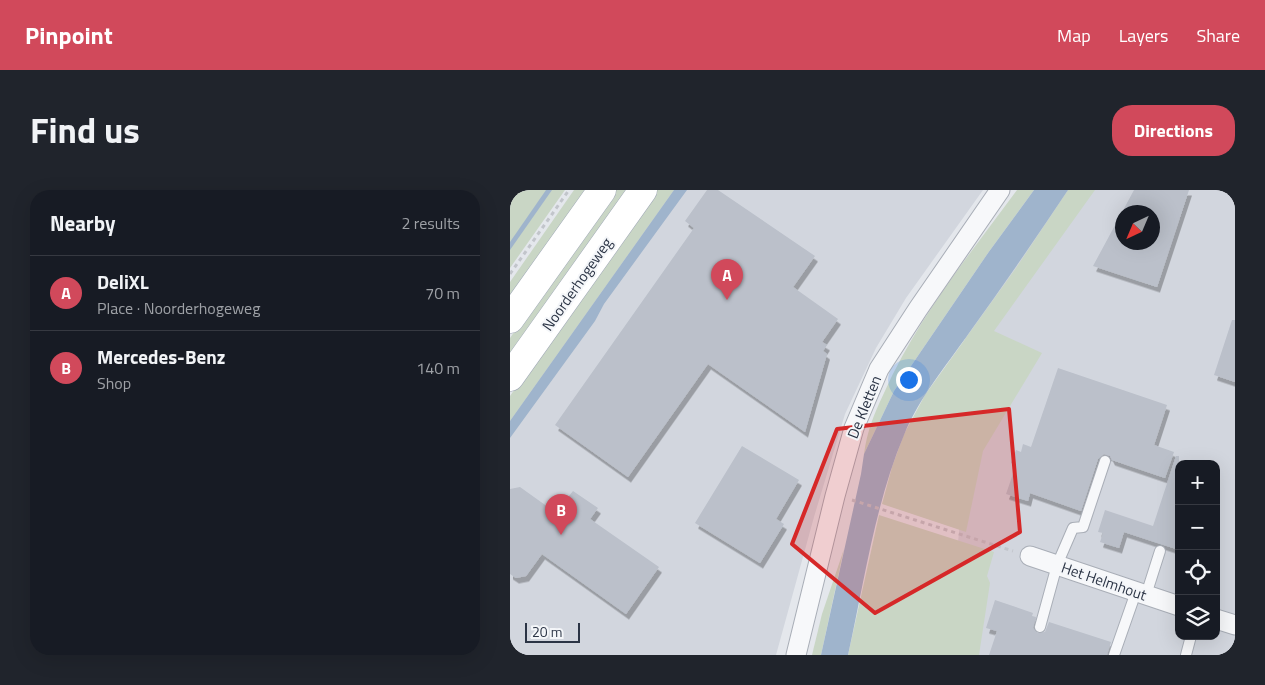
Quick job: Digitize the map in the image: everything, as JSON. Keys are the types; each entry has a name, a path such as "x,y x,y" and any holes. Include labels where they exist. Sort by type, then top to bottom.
{"main road":[{"path":"510,319 602,190"},
{"name":"Noorderhogeweg","path":"510,377 643,190"}],"street":[{"name":"De Kletten","path":"796,655 834,496 852,436 879,369 918,308 1000,190"},
{"name":"Het Helmhout","path":"1030,556 1175,605"},
{"path":"1220,620 1235,625"}],"lane":[{"path":"1040,627 1057,565 1073,528 1083,527 1105,461"},
{"path":"1114,655 1160,551"},
{"path":"1186,655 1190,640"}],"path":[{"path":"510,274 569,190"},
{"path":"853,501 1030,556"}],"highlighted area":[{"path":"1009,409 1020,532 875,613 792,544 837,429"}],"shaded area":[{"path":"670,190 983,190 906,298 876,348 845,414 776,655 510,655 510,414"},
{"path":"1063,190 1235,190 1235,655 948,655 967,442 965,329"}],"green space":[{"path":"510,190 565,190 510,268"},
{"path":"574,190 589,190 510,301 510,282"},
{"path":"615,190 629,190 510,359 510,338"},
{"path":"656,190 674,190 510,421 510,396"},
{"path":"1017,190 1034,190 988,253 894,391 864,454 869,430 877,408 912,339 945,288"},
{"path":"1068,190 1095,190 994,331 1042,353 983,451 966,532 882,504 892,467 904,434 925,395 1016,268"},
{"path":"879,515 994,552 987,576 990,583 979,655 848,655"},
{"path":"844,549 821,655 812,655 822,614"}],"water":[{"path":"546,190 552,190 510,250 510,242"},
{"path":"674,190 687,190 510,438 510,421"},
{"path":"1034,190 1068,190 1007,280 933,382 910,421 885,488 848,655 821,655 864,454 894,391 988,253"}],"building":[{"path":"707,190 718,190 815,256 793,287 838,319 822,342 827,345 823,351 827,354 805,432 708,364 628,477 555,425 694,228 685,221"},
{"path":"1134,190 1189,190 1157,287 1093,266 1115,225 1115,250 1160,250 1160,205 1126,205"},
{"path":"1232,320 1235,320 1235,382 1214,375"},
{"path":"1058,368 1167,405 1154,445 1174,452 1165,478 1112,460 1110,456 1104,454 1098,459 1081,511 1030,493 1028,501 1006,494 1016,465 1011,463 1016,450 1021,452 1023,444 1031,447"},
{"path":"742,446 799,480 776,519 784,524 760,563 695,523"},
{"path":"1176,456 1179,456 1179,460 1175,460 1175,549 1124,532 1119,548 1100,542 1103,533 1098,532 1105,510 1153,526"},
{"path":"520,487 548,507 557,495 565,501 573,491 598,508 590,519 659,567 626,614 542,554 526,576 516,578 510,574 510,489"},
{"path":"995,600 1033,613 1032,616 1036,617 1033,628 1038,633 1045,632 1049,622 1111,642 1107,655 989,655 997,631 986,628"}],"place":[{"name":"DeliXL","path":"727,300"},
{"name":"Mercedes-Benz","path":"561,535"}]}
